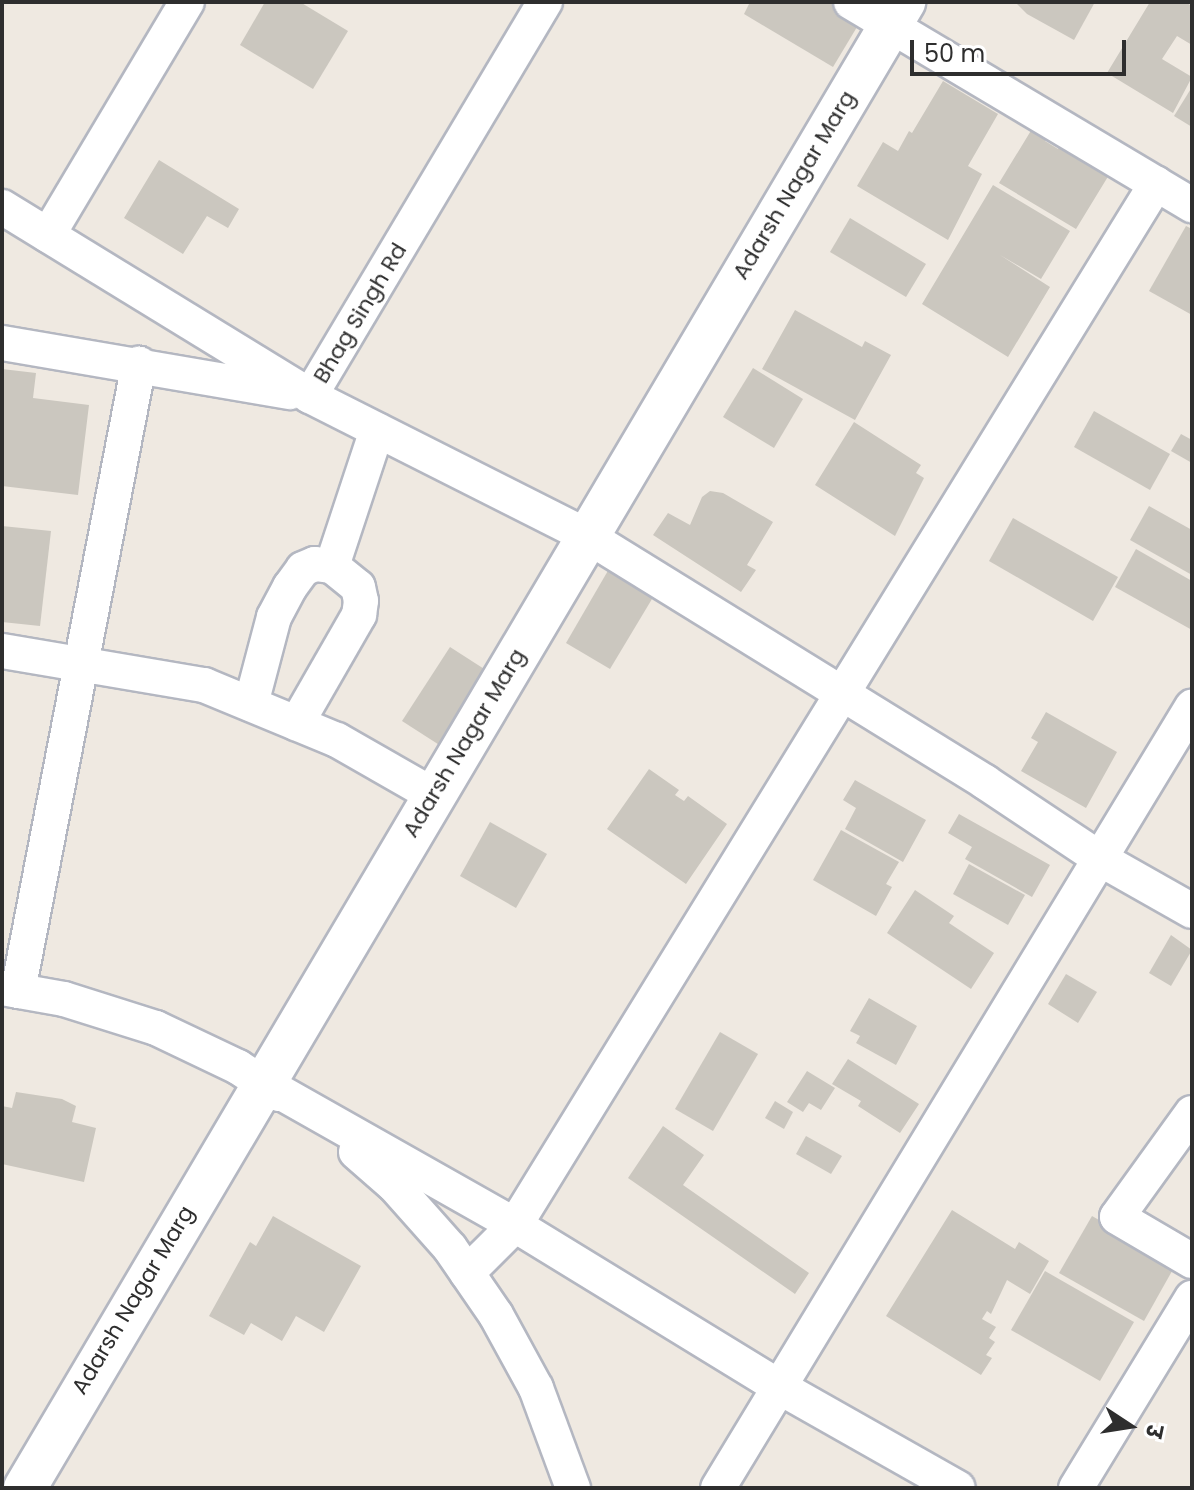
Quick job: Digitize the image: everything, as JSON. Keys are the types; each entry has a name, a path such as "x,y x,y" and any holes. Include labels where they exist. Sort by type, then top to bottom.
{"street":[{"path":"48,235 187,2"},
{"name":"Bhag Singh Rd","path":"2,343 139,364 310,396 545,2"},
{"path":"851,2 896,13 1192,205"},
{"name":"Adarsh Nagar Marg","path":"32,1474 896,13"},
{"path":"467,1273 515,1225 843,697 1156,184"},
{"path":"2,207 310,396 587,536 985,782 1102,860 1192,911"},
{"path":"139,364 82,663 10,989 64,999 156,1028 262,1082 515,1225 781,1388 958,1488"},
{"path":"332,566 377,430"},
{"path":"251,704 274,617 290,587 303,569 315,564 332,566 358,587 361,601 359,615 297,723"},
{"path":"2,651 204,685 337,740 433,795"},
{"path":"718,1488 1102,860 1192,707"},
{"path":"262,1082 317,1119 394,1185 467,1273 496,1315 536,1388 573,1488"},
{"path":"1192,1113 1117,1217 1192,1261"},
{"path":"1076,1488 1192,1298"},
{"path":"2,1488 32,1474"}],"building":[{"path":"265,2 300,2 348,31 313,89 240,45"},
{"path":"750,2 838,2 863,17 833,67 744,14"},
{"path":"1015,2 1095,2 1074,40 1027,14"},
{"path":"1150,2 1185,2 1192,6 1192,45 1177,36 1162,59 1192,77 1173,113 1107,73"},
{"path":"943,81 998,114 968,166 982,174 948,240 857,186 883,142 898,151"},
{"path":"1192,87 1192,127 1174,116"},
{"path":"1035,124 1050,132 1045,141 1058,149 1062,140 1112,170 1076,229 999,183"},
{"path":"159,160 239,209 228,228 207,216 183,254 124,218"},
{"path":"993,185 1070,231 1041,279 1000,255 1050,287 1008,357 922,304"},
{"path":"850,218 926,264 906,297 830,252"},
{"path":"1186,226 1192,229 1192,315 1149,291"},
{"path":"795,310 862,347 865,341 891,355 855,420 762,369"},
{"path":"753,368 803,399 774,448 723,417"},
{"path":"2,369 36,373 33,398 89,405 78,495 2,486"},
{"path":"1094,411 1170,454 1150,490 1074,447"},
{"path":"854,422 921,465 916,473 924,478 895,536 815,485"},
{"path":"1181,434 1192,440 1192,463 1171,451"},
{"path":"710,491 723,493 773,522 747,565 756,570 741,592 653,535 668,513 690,525 702,497"},
{"path":"1149,506 1192,530 1192,575 1130,540"},
{"path":"1013,518 1118,577 1093,621 989,561"},
{"path":"2,526 51,531 40,626 2,622"},
{"path":"1136,549 1192,581 1192,630 1115,587"},
{"path":"613,562 658,589 610,669 566,643"},
{"path":"450,647 492,674 444,748 402,721"},
{"path":"1046,712 1117,752 1086,808 1021,771 1038,742 1031,738"},
{"path":"649,769 679,790 675,795 684,801 688,796 727,824 686,884 607,829"},
{"path":"855,780 926,820 903,862 845,829 856,808 843,800"},
{"path":"959,814 1050,865 1032,897 965,859 972,847 948,833"},
{"path":"490,822 547,854 516,908 460,876"},
{"path":"841,830 899,862 886,884 892,887 876,916 813,880"},
{"path":"969,864 1025,895 1008,925 953,894"},
{"path":"915,890 954,916 949,923 994,953 971,989 887,933"},
{"path":"1171,935 1192,950 1171,986 1149,973"},
{"path":"1066,974 1097,992 1078,1023 1048,1004"},
{"path":"869,998 917,1026 896,1065 856,1043 860,1036 850,1031"},
{"path":"720,1032 758,1054 713,1131 675,1109"},
{"path":"848,1059 919,1104 900,1133 858,1106 861,1101 832,1084"},
{"path":"807,1071 835,1088 821,1110 809,1103 803,1112 787,1102"},
{"path":"16,1092 62,1099 76,1106 72,1122 96,1128 84,1182 2,1164 2,1106 12,1108"},
{"path":"775,1101 793,1112 784,1129 765,1118"},
{"path":"663,1126 704,1155 683,1185 809,1273 795,1294 628,1178"},
{"path":"806,1136 842,1156 831,1174 796,1154"},
{"path":"952,1210 1015,1249 1019,1242 1049,1261 1030,1294 1007,1280 991,1314 987,1311 982,1319 996,1327 989,1338 995,1342 986,1355 992,1358 981,1375 886,1316"},
{"path":"273,1216 361,1266 324,1332 296,1316 282,1341 251,1323 244,1335 209,1316 250,1242 256,1246"},
{"path":"1092,1216 1176,1264 1144,1321 1059,1273"},
{"path":"1045,1271 1134,1322 1100,1381 1011,1330"}]}
